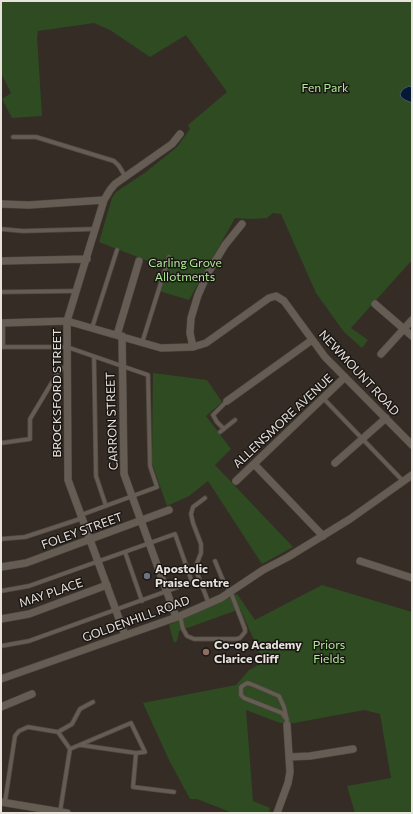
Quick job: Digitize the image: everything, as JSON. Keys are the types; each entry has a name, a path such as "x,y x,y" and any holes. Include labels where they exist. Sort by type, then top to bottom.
{"street":[{"name":"BROCKSFORD STREET","path":"125,635 91,539 68,480 67,321 104,200 116,184 172,144 180,134"},
{"path":"1,204 29,205 104,200"},
{"path":"2,323 67,321 161,348 193,346 190,333 191,318 198,295 208,273 225,245 242,224"},
{"path":"1,261 87,259"},
{"name":"CARRON STREET","path":"139,261 120,336 124,474 167,591 178,616"},
{"name":"NEWMOUNT ROAD","path":"193,346 206,343 269,298 276,296 284,301 325,357 412,445"},
{"path":"375,304 412,336"},
{"path":"381,354 412,320"},
{"path":"227,401 312,340"},
{"name":"ALLENSMORE AVENUE","path":"236,481 345,377"},
{"path":"335,463 386,418"},
{"path":"254,464 323,536"},
{"name":"GOLDENHILL ROAD","path":"1,680 209,604 231,593 235,588 262,570 288,557 350,520 412,475"},
{"name":"FOLEY STREET","path":"1,567 26,563 169,510"},
{"path":"360,561 412,578"},
{"name":"MAY PLACE","path":"1,619 29,614 107,585"},
{"path":"1,707 32,694"},
{"path":"276,813 288,783 290,772 287,722"},
{"path":"289,758 353,749"},
{"path":"3,802 40,811 64,812"}],"lane":[{"path":"13,137 36,136 114,161 126,177"},
{"path":"1,229 23,231 96,229"},
{"path":"92,328 117,250"},
{"path":"142,343 169,256"},
{"path":"1,292 77,291"},
{"path":"1,540 25,537 157,487 150,466 148,375 67,347 2,347 2,323"},
{"path":"94,357 96,476 106,506"},
{"path":"1,443 30,439 30,419 57,374 63,368 68,368"},
{"path":"323,398 403,482"},
{"path":"227,401 213,416 222,431 235,420"},
{"path":"205,498 193,507 190,514 201,544 197,563 197,573 209,604"},
{"path":"1,591 29,586 175,534 192,582 29,641 1,646"},
{"path":"125,552 142,601"},
{"path":"178,616 183,629 190,638 236,639 240,638 245,632 231,593 222,578 215,561"},
{"path":"247,683 279,696 284,707 287,722 282,713 244,698 241,695 241,687 247,683"},
{"path":"3,802 15,736 18,731 28,727 58,732 72,724 80,709 93,702"},
{"path":"70,749 131,723 145,752 136,753 80,745"},
{"path":"58,732 70,749 64,812"},
{"path":"136,753 133,787 174,792"}],"green space":[{"name":"Fen Park","path":"1,1 412,1 412,260 351,328 368,340 362,348 344,332 316,293 281,214 273,213 267,218 235,218 189,300 159,291 166,268 99,242 112,198 116,192 146,172 177,147 190,129 188,125 227,92 186,35 150,57 110,30 94,23 38,31 37,37 42,116 12,118 2,99 11,93 1,73"},
{"path":"153,373 207,380 222,402 206,416 231,449 215,465 293,547 262,564 208,481 189,496 167,506 152,463"},
{"name":"Priors Fields","path":"322,585 412,612 412,813 355,813 347,786 391,778 380,714 364,710 294,723 280,723 246,710 253,801 270,808 269,813 233,813 197,799 190,799 169,760 143,703 236,685 249,670 264,662 240,609 179,631 177,641 174,643 169,625 237,594 255,620"}],"water":[{"path":"409,86 412,87 412,103 401,97 400,94 403,89"}],"place":[{"name":"Apostolic Praise Centre","path":"147,576"},
{"name":"Co-op Academy Clarice Cliff","path":"206,652"}],"park label":[{"name":"Carling Grove Allotments","path":"185,270"}]}
